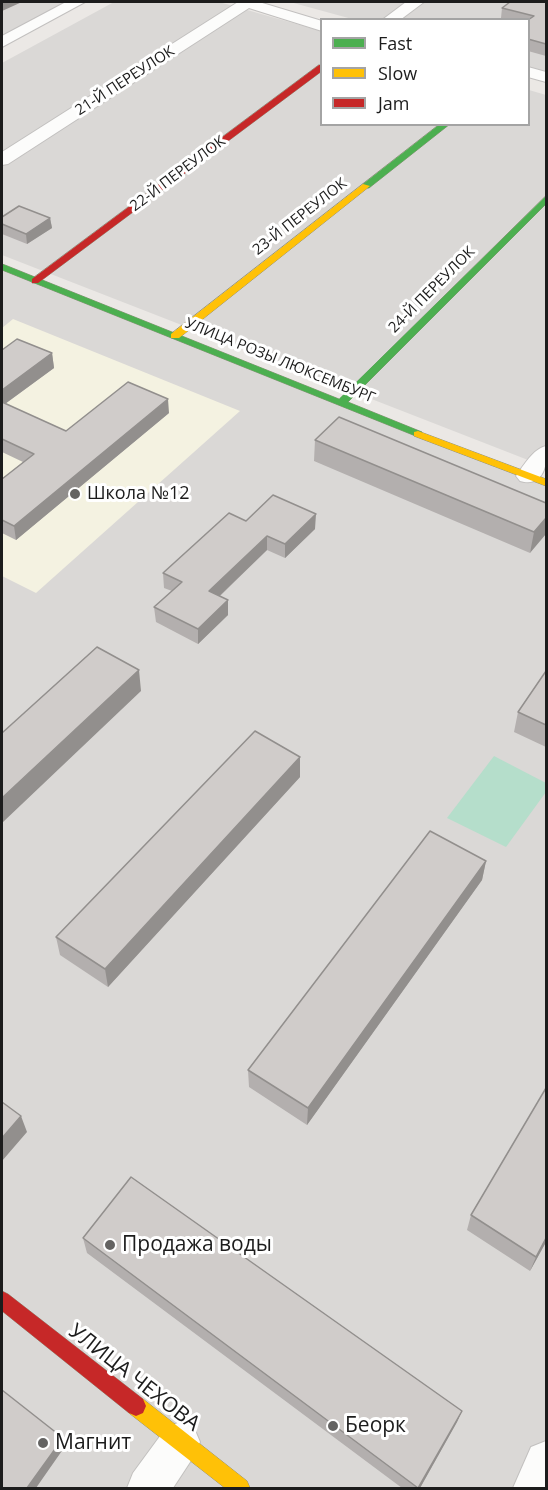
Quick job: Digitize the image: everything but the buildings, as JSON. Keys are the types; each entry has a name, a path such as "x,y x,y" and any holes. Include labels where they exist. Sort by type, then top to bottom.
{"street":[{"path":"2,42 77,2"},
{"path":"247,2 320,26"},
{"name":"21-Й ПЕРЕУЛОК","path":"2,160 247,2"},
{"path":"392,18 416,2"},
{"name":"22-Й ПЕРЕУЛОК","path":"35,280 320,68"},
{"path":"530,73 546,77"},
{"path":"530,86 546,90"},
{"name":"23-Й ПЕРЕУЛОК","path":"175,336 443,126"},
{"name":"24-Й ПЕРЕУЛОК","path":"340,404 546,199"},
{"name":"УЛИЦА РОЗЫ ЛЮКСЕМБУРГ","path":"2,267 340,404 537,480"},
{"path":"537,480 546,453"},
{"name":"УЛИЦА ЧЕХОВА","path":"2,1300 240,1488"},
{"path":"148,1488 180,1442"},
{"path":"534,1488 546,1462"}],"shaded area":[{"path":"2,2 77,2 2,42"},
{"path":"114,2 219,2 320,31 320,126 530,126 530,90 546,95 546,467 2,255 2,63"},
{"path":"290,2 546,2 546,75 530,70 530,18 348,18"},
{"path":"2,268 340,404 546,483 546,1488 2,1488"},
{"name":"Школа №12","path":"13,319 240,411 36,593 2,576 2,328"}],"green space":[{"path":"494,756 546,783 546,792 506,847 447,818"}],"traffic: fast":[{"path":"366,186 443,126"},
{"path":"340,404 546,199"},
{"path":"2,267 418,434"}],"traffic: slow":[{"path":"175,336 366,186"},
{"path":"418,434 546,483"},
{"path":"136,1406 240,1488"}],"traffic: jam":[{"path":"35,281 320,68"},
{"path":"2,1300 136,1406"}],"place":[{"name":"Школа №12","path":"75,494"},
{"name":"Продажа воды","path":"110,1245"},
{"name":"Беорк","path":"333,1426"},
{"name":"Магнит","path":"43,1443"}]}
